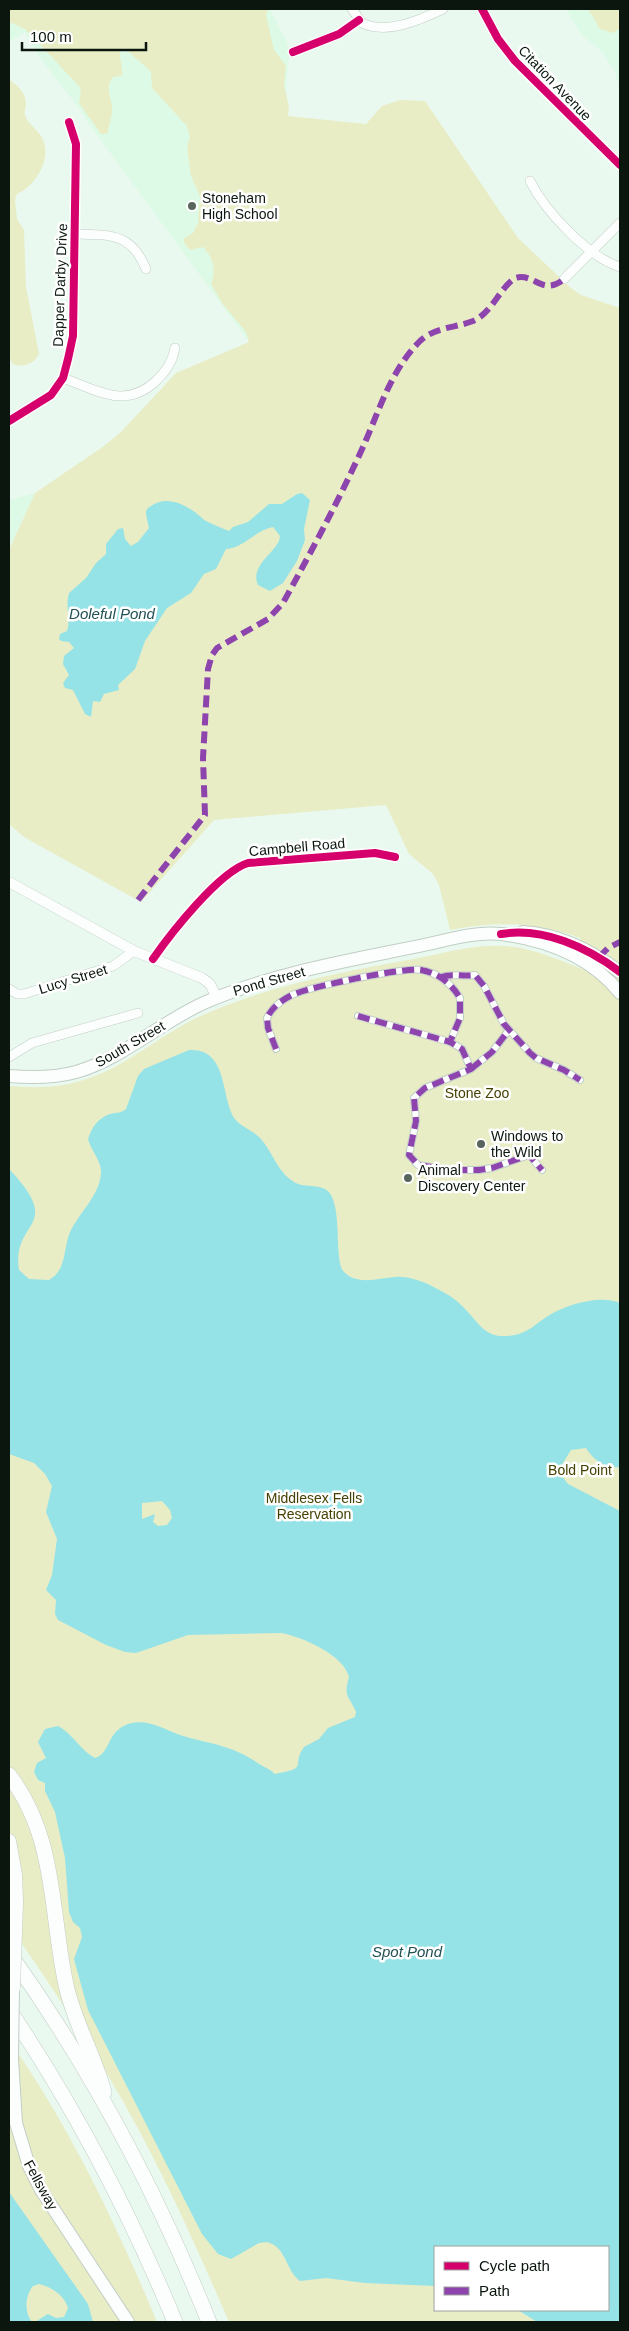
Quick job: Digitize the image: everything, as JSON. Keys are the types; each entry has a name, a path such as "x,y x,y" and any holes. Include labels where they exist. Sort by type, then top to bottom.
{"highway":[{"path":"9,1775 30,1808 42,1838 66,1986 80,2032 96,2064 110,2112"},
{"path":"9,1953 62,2032 110,2112 163,2216 209,2322"},
{"path":"9,2010 54,2080 98,2157 138,2238 175,2322"}],"main road":[{"name":"Pond Street","path":"217,998 257,984 328,965 469,936 529,932 554,938 593,954 620,972"},
{"name":"Pond Street","path":"501,934 575,955 600,971 620,993"},
{"name":"South Street","path":"9,1076 48,1077 84,1070 111,1057 181,1015 217,998"},
{"name":"Fellsway","path":"9,1845 15,1876 16,1902 12,2059 16,2123 29,2166 41,2190 128,2322"}],"street":[{"path":"352,9 359,20 375,27 390,27 443,9"},
{"name":"Citation Avenue","path":"482,9 498,39 515,61 620,165"},
{"path":"293,52 339,34 359,20"},
{"name":"Dapper Darby Drive","path":"9,421 51,395 63,378 72,336 76,142 69,122"},
{"path":"530,180 543,204 592,252 604,262 620,268"},
{"path":"564,279 620,223"},
{"path":"74,234 119,237 139,253 146,269"},
{"path":"63,378 120,396 135,396 150,386 166,371 175,348"},
{"name":"Campbell Road","path":"153,959 223,877 239,866 248,863 375,853 395,857"},
{"name":"Pond Street","path":"9,882 134,951 204,980 210,984 217,998"},
{"name":"Lucy Street","path":"9,989 18,994 24,994 113,966 134,951"},
{"path":"276,1049 268,1028 267,1018 275,1007 292,995 315,988 404,970 421,970 441,977 458,995 462,1005 460,1018 450,1042"},
{"path":"441,977 452,973 466,976 475,975 484,986 498,1015 509,1030 536,1058 564,1070 580,1080"},
{"name":"South Street","path":"9,1057 32,1043 138,1013"},
{"path":"358,1016 450,1042 462,1050 471,1069"},
{"path":"509,1030 492,1052 471,1069 425,1088 414,1098 416,1121 409,1155 418,1165 464,1171 492,1168 529,1155 542,1170"}],"shaded area":[{"name":"Stoneham High School","path":"9,9 270,9 287,43 289,56 284,116 282,250 249,342 82,112 40,58 25,32 9,42"},
{"path":"566,9 620,9 620,87 613,68 602,52 581,34"},
{"path":"35,493 15,536 9,550 9,500"}],"green space":[{"name":"Middlesex Fells Reservation","path":"13,9 268,9 266,15 274,50 286,66 284,84 289,107 288,116 366,124 382,106 400,100 425,101 518,238 571,288 581,295 620,308 620,2322 229,2322 180,2211 124,2103 83,2035 9,1925 9,1086 45,1087 80,1081 128,1060 172,1031 229,1004 282,987 364,968 462,949 483,946 505,946 536,952 585,970 580,938 564,933 532,926 500,924 450,930 439,885 433,874 409,854 386,805 214,820 141,902 24,837 9,824 9,550 35,493 104,446 121,432 176,373 249,342 246,332 222,303 211,284 214,269 210,256 203,247 191,250 186,246 183,239 193,233 198,223 200,196 191,176 187,147 190,137 187,126 152,88 151,72 128,51 122,48 120,55 122,76 113,77 110,81 111,118 107,134 101,134 79,103 81,90 78,85 25,29 9,22 9,10"},
{"path":"588,9 620,9 620,28 613,33 600,29"},
{"path":"9,79 21,90 26,100 25,115 41,136 45,152 41,170 31,184 17,194 15,200 17,219 24,230 26,287 39,354 31,363 21,366 13,364 9,357"},
{"path":"9,2040 72,2142 125,2249 157,2322 9,2322"}],"water":[{"name":"Doleful Pond","path":"302,493 310,500 304,529 305,540 297,561 283,583 270,591 258,585 256,579 259,567 279,541 280,536 273,527 260,532 238,546 226,549 216,569 204,574 191,593 167,608 145,641 135,669 118,685 119,690 104,694 100,702 93,701 91,717 85,714 73,690 65,688 63,683 69,675 63,664 64,656 74,648 69,642 59,639 60,634 67,631 69,593 86,578 96,563 106,554 106,544 118,529 123,528 125,539 131,546 138,542 149,528 146,514 147,509 157,503 171,501 184,506 206,521 229,531 233,527 248,522 269,504 282,504 297,494"},
{"name":"Spot Pond","path":"189,1050 202,1051 211,1057 217,1065 230,1110 235,1119 259,1137 279,1167 294,1182 324,1188 331,1195 336,1214 341,1267 344,1272 356,1279 369,1280 403,1277 428,1284 453,1298 478,1324 490,1333 498,1336 519,1334 555,1312 583,1302 603,1300 620,1303 620,1467 610,1467 600,1463 586,1448 571,1450 558,1471 568,1484 620,1511 620,2322 537,2322 520,2311 609,2311 609,2246 434,2246 434,2286 365,2283 326,2278 300,2281 291,2271 278,2249 267,2242 259,2243 231,2259 218,2254 202,2234 88,2010 74,1959 82,1937 80,1928 73,1922 69,1912 65,1858 55,1812 45,1791 45,1783 38,1780 34,1772 37,1763 46,1758 38,1742 45,1729 58,1726 95,1758 104,1752 112,1737 121,1728 128,1724 148,1723 240,1753 275,1774 296,1768 304,1747 319,1739 328,1728 355,1717 356,1712 347,1693 349,1677 346,1669 331,1654 300,1638 282,1633 188,1635 136,1653 125,1652 106,1645 58,1620 55,1614 56,1600 46,1590 52,1575 57,1539 46,1512 52,1486 45,1474 34,1463 9,1454 9,1169 25,1188 33,1203 35,1214 22,1241 19,1253 19,1270 29,1279 49,1280 59,1271 64,1259 70,1232 97,1190 101,1169 88,1139 96,1124 102,1118 126,1109 138,1076 144,1069","holes":["162,1501 170,1510 172,1518 167,1525 158,1526 153,1522 155,1514 142,1519 142,1503"]},
{"path":"9,2192 88,2304 93,2322 35,2322 48,2314 56,2318 64,2317 68,2308 64,2300 57,2293 49,2287 39,2284 33,2286 27,2299 28,2314 32,2322 9,2322"}],"marked path":[{"path":"138,900 205,815 203,758 208,669 212,655 217,648 268,619 283,603 344,487 393,378 401,365 410,352 426,336 480,317 504,288 515,278 528,278 550,286 564,279"},
{"path":"599,957 608,948 620,942"},
{"path":"276,1049 268,1028 267,1018 278,1004 292,995 377,974 421,970 438,976 448,983 460,998 460,1018 450,1042 462,1049 471,1069 425,1088 414,1098 416,1121 409,1155 418,1165 451,1170 492,1168 529,1155 542,1170"},
{"path":"441,977 475,975 484,986 504,1024 530,1053 536,1058 564,1070 580,1080"},
{"path":"358,1016 450,1042"},
{"path":"471,1069 492,1052 509,1030"}],"cycle path":[{"path":"482,9 498,39 515,61 620,165"},
{"path":"293,52 339,34 359,20"},
{"path":"9,421 51,395 63,378 73,336 76,144 69,122"},
{"path":"153,959 171,934 210,890 223,878 248,863 375,853 395,857"},
{"path":"501,934 533,933 564,941 579,947 620,972"}],"place":[{"name":"Stoneham High School","path":"192,206"},
{"name":"Windows to the Wild","path":"481,1144"},
{"name":"Animal Discovery Center","path":"408,1178"}],"park label":[{"name":"Stone Zoo","path":"477,1093"},
{"name":"Bold Point","path":"580,1470"}]}
